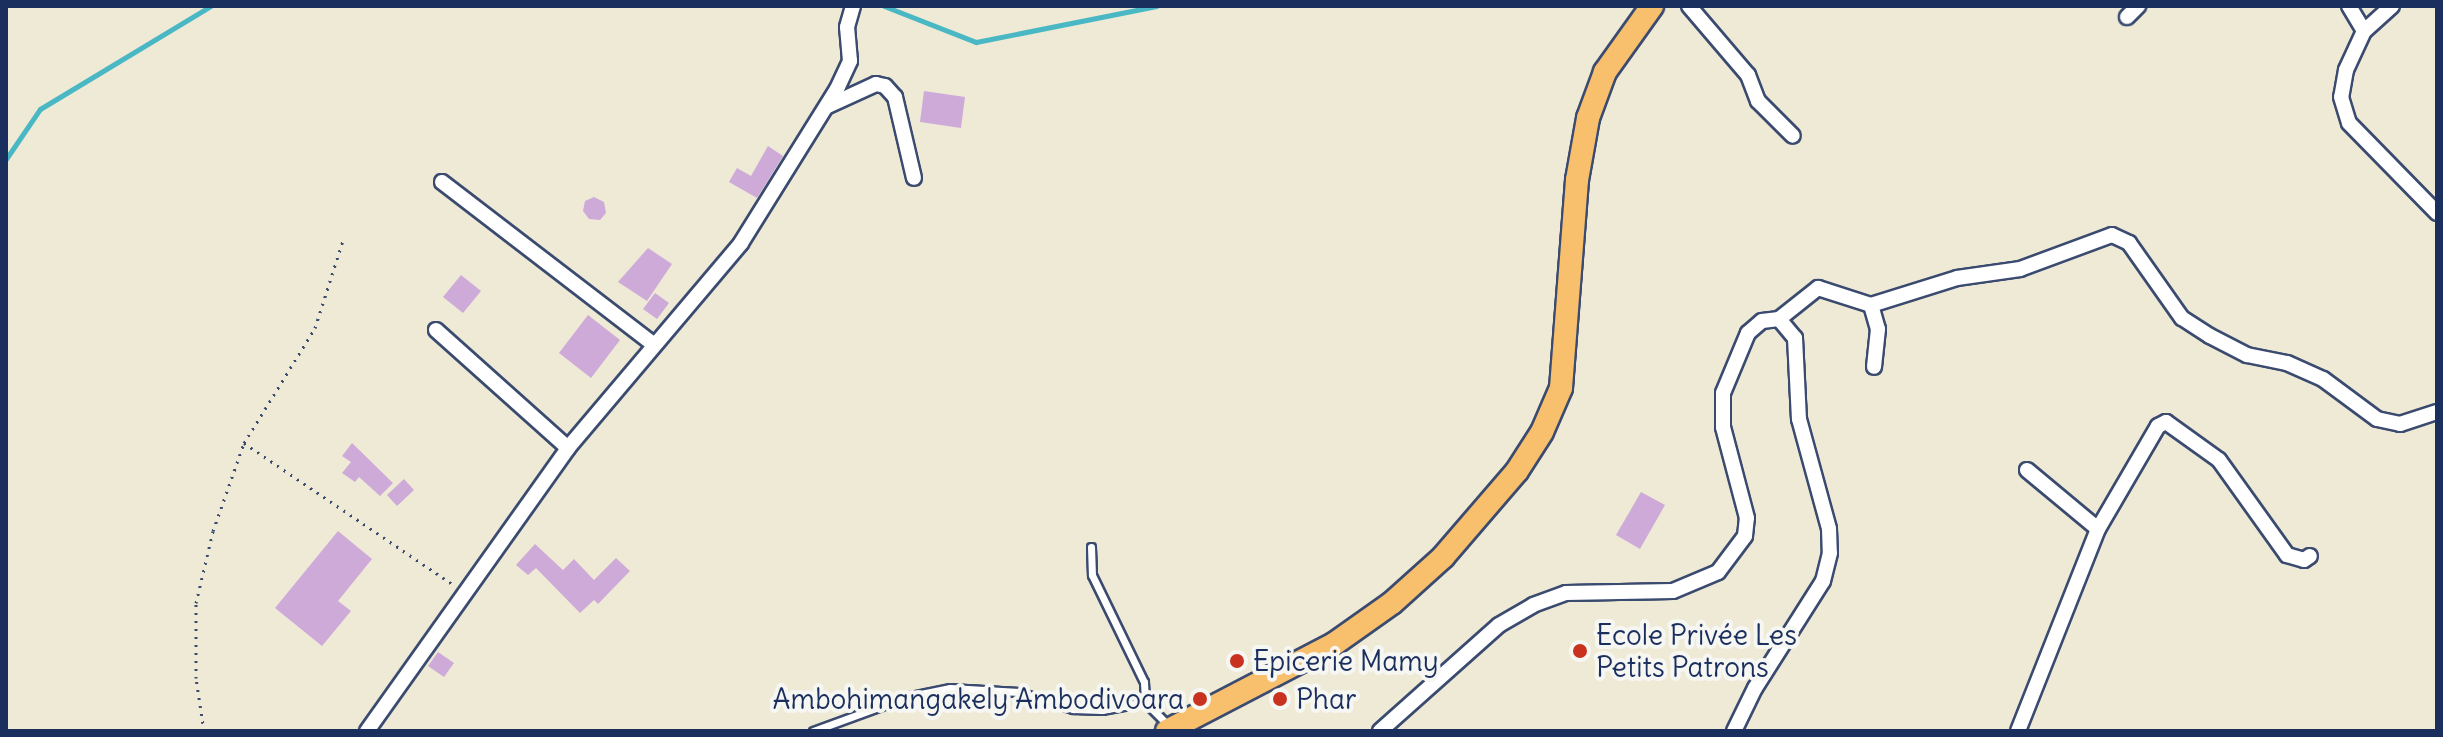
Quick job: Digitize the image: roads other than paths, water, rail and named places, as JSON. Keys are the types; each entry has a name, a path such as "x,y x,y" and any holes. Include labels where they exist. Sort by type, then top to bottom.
{"main road":[{"path":"1173,731 1334,644 1392,603 1480,515 1542,432 1564,369 1577,180 1588,118 1605,72 1652,6"}],"street":[{"path":"367,731 462,591 568,448 652,343 741,243 828,106 850,61 847,27 853,6"},
{"path":"1689,6 1748,75 1758,101 1793,136"},
{"path":"2349,6 2364,31"},
{"path":"2392,6 2364,31 2341,97 2349,123 2437,213"},
{"path":"828,106 876,84 885,86 895,97 914,178"},
{"path":"442,182 652,343"},
{"path":"1380,731 1499,625 1533,605 1566,593 1673,591 1718,572 1745,536 1747,518 1723,427 1723,393 1748,333 1762,321 1779,319 1818,288 1871,305 1957,278 2020,269 2078,244 2112,235 2129,243 2182,318 2210,336 2247,355 2287,363 2323,379 2377,419 2400,424 2437,412"},
{"path":"1871,305 1878,329 1874,367"},
{"path":"1734,731 1755,688 1823,581 1830,553 1829,529 1799,419 1795,338 1779,319"},
{"path":"436,330 568,448"},
{"path":"2018,731 2098,529 2145,444 2166,422 2219,460 2276,545 2298,560 2310,556"},
{"path":"2027,470 2098,529"}],"lane":[{"path":"1091,547 1092,575 1144,682 1145,702 1173,731"},
{"path":"813,731 906,697 950,688 1019,692 1073,709 1145,702"}],"waterway":[{"path":"6,159 40,109 211,6"},
{"path":"884,6 976,42 1156,6"}],"place":[{"name":"Ecole Privée Les Petits Patrons","path":"1580,651"},
{"name":"Epicerie Mamy","path":"1237,661"},
{"name":"Ambohimangakely Ambodivoara","path":"1200,699"},
{"name":"Phar","path":"1280,699"}]}
